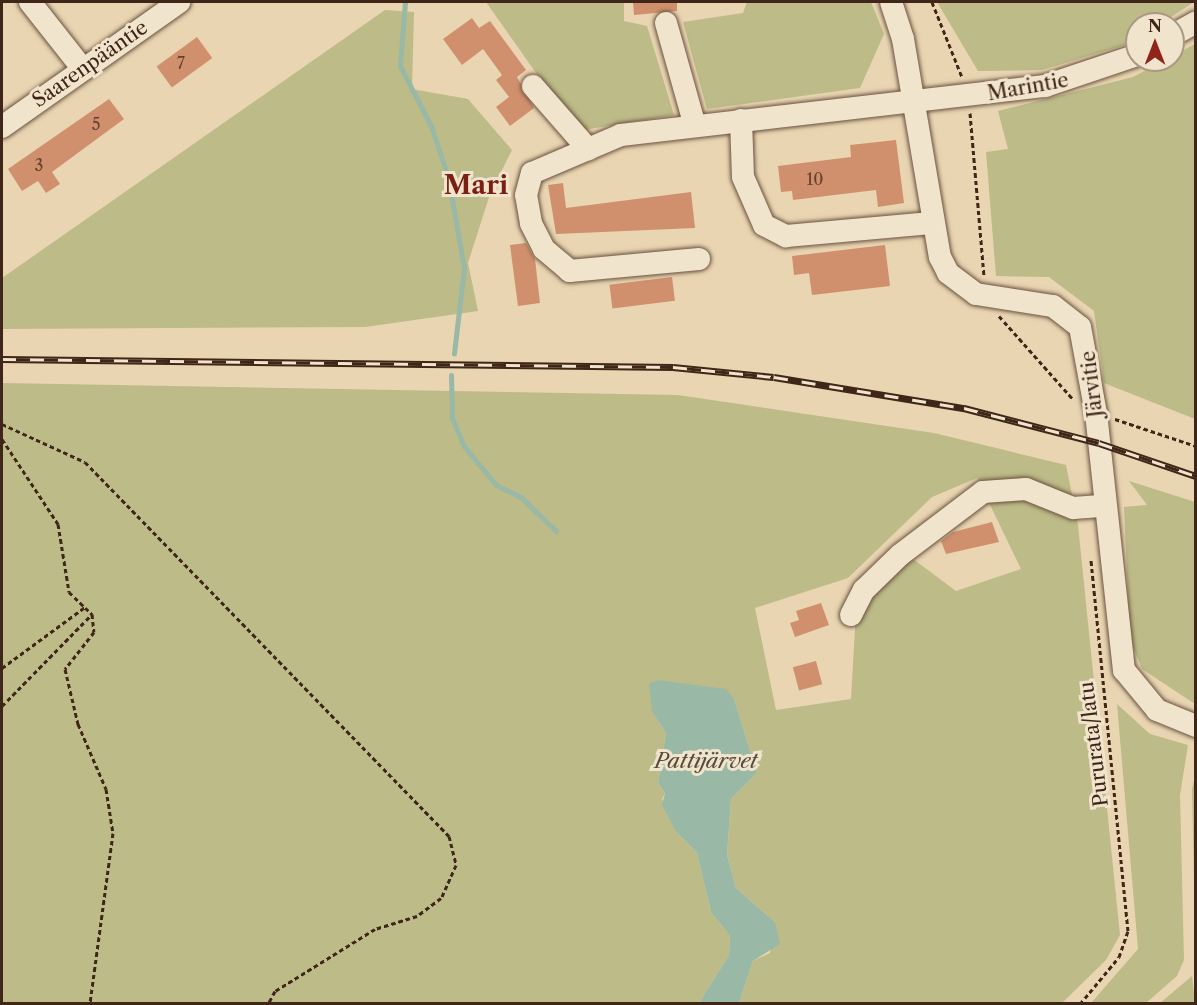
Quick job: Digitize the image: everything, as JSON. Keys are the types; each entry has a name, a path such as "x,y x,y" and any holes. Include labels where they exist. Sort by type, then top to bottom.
{"street":[{"path":"30,2 83,69"},
{"name":"Saarenpääntie","path":"2,127 179,2"},
{"path":"891,2 914,102"},
{"path":"666,23 695,126"},
{"name":"Marintie","path":"699,259 570,271 544,249 531,223 526,195 532,173 621,135 1045,87 1125,59"},
{"path":"533,86 588,149"},
{"name":"Järvitie","path":"914,102 931,223 948,273 992,299 1041,303 1072,316 1086,339 1087,410 1104,506 1124,670 1157,710 1196,726"},
{"path":"741,120 743,177 764,225 786,236 931,223"},
{"path":"850,615 864,590 900,555 984,492 1026,489 1073,508 1104,506"}],"path":[{"path":"932,2 967,96 975,140 979,251 992,299 1002,320 1087,410 1196,446"},
{"path":"2,424 85,462 449,836 456,865 441,898 417,916 375,929 275,991 268,1004"},
{"path":"2,439 58,524 69,592 92,614 94,632 65,669 78,724 106,789 113,833 90,1004"},
{"name":"Pururata/latu","path":"1080,1004 1119,957 1128,931 1090,554"},
{"path":"2,668 85,607"},
{"path":"2,706 92,614"}],"shaded area":[{"path":"486,2 624,2 624,21 647,26 674,115 577,131"},
{"path":"747,2 871,2 884,34 860,88 707,109 683,22 743,13"},
{"path":"937,2 1194,2 1179,12 1125,12 1125,45 1042,70 978,71"},
{"path":"385,10 414,12 412,89 468,99 512,150 490,194 468,263 478,311 365,327 2,329 2,278"},
{"path":"1195,44 1195,419 1104,383 1094,311 1049,277 996,276 986,152 1008,149 998,111 1133,77 1142,72 1185,72 1185,49"},
{"path":"2,383 678,395 934,433 1066,465 1078,525 1120,935 1106,960 1062,1003 739,1003 753,961 770,953 775,922 736,888 727,855 731,799 757,773 734,699 657,680 652,712 666,733 658,783 665,793 662,799 676,832 697,853 711,912 730,936 729,955 699,1003 2,1004","holes":["977,478 1021,569 956,591 909,556 856,611 851,699 776,710 755,608 848,578 932,497"]},
{"path":"1129,481 1195,502 1195,704 1142,669 1130,639 1124,507 1147,505"},
{"path":"1117,704 1150,734 1188,745 1180,795 1184,960 1177,976 1146,1003 1091,1003 1138,949"},
{"path":"1196,776 1195,927 1192,789"},
{"path":"1192,976 1195,1003 1160,1003"}],"water":[{"name":"Pattijärvet","path":"657,680 726,689 734,699 757,773 731,799 727,855 736,888 775,922 780,944 753,961 739,1003 699,1003 729,955 730,936 711,912 697,853 676,832 662,805 665,793 658,783 666,733 652,712 649,684"}],"building":[{"path":"633,2 677,2 677,11 634,15"},
{"path":"472,18 479,28 490,21 526,70 517,77 534,108 510,126 496,107 509,97 496,80 502,75 483,49 462,65 443,39"},
{"path":"197,37 212,58 172,87 157,66"},
{"path":"109,99 124,119 52,172 60,184 46,193 38,181 22,191 8,169"},
{"path":"896,140 904,203 878,207 876,190 793,200 792,191 781,192 778,166 851,157 850,145"},
{"path":"563,183 566,208 691,192 695,228 556,234 548,185"},
{"path":"526,243 535,259 540,303 518,306 510,245"},
{"path":"885,245 890,286 812,295 809,273 794,275 792,256"},
{"path":"672,277 675,301 612,308 609,285"},
{"path":"992,522 999,542 946,554 941,541 953,532"},
{"path":"821,603 829,625 795,637 790,623 799,620 796,611"},
{"path":"816,661 822,684 799,690 793,667"}],"waterway":[{"path":"405,2 400,66 431,126 448,177 464,268 454,353"},
{"path":"451,375 452,418 464,446 496,485 521,497 556,531"}],"railway":[{"path":"2,359 673,367 774,377 964,408 1099,443 1196,476"}],"district":[{"name":"Mari","path":"476,186"}]}
